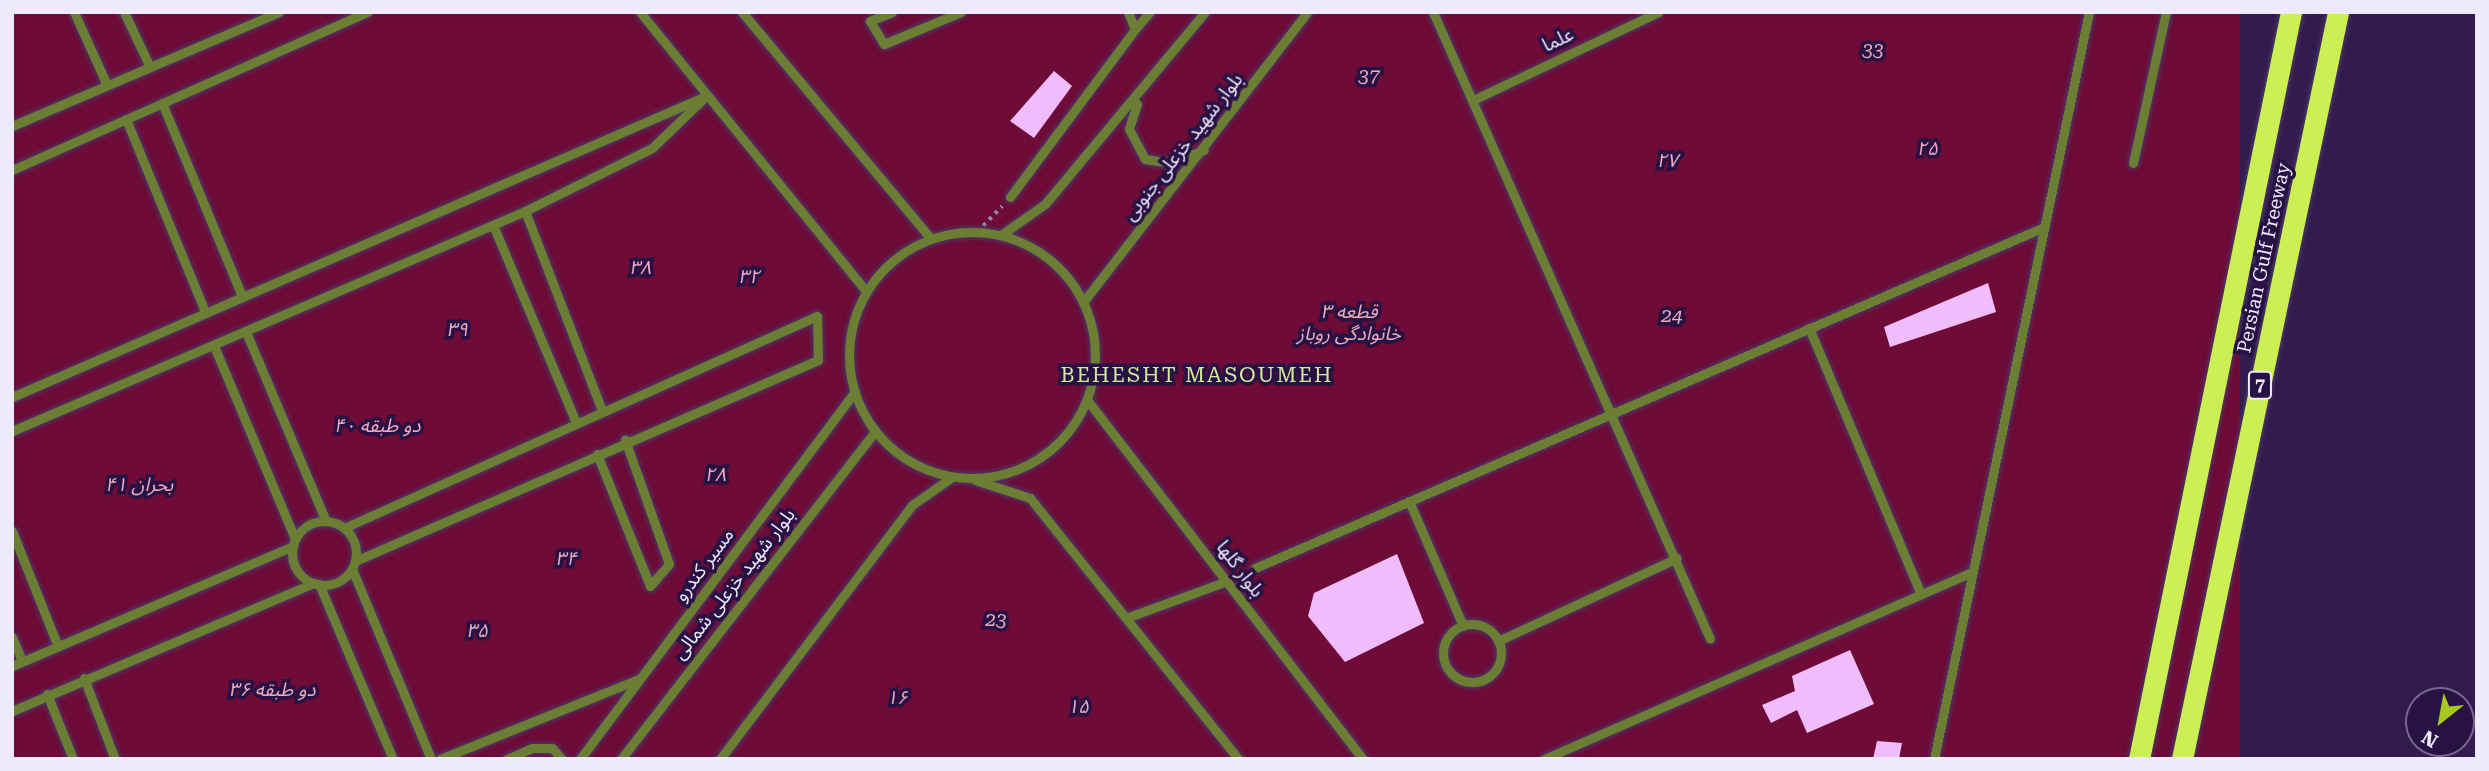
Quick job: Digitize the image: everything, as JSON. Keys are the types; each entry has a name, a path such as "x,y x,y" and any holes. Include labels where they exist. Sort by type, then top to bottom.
{"highway":[{"name":"Persian Gulf Freeway","path":"2139,759 2291,12"},
{"name":"Persian Gulf Freeway","path":"2182,759 2338,12"}],"lane":[{"path":"74,12 107,85"},
{"path":"124,12 150,67"},
{"path":"12,126 279,12"},
{"path":"12,170 367,12"},
{"path":"640,12 867,292"},
{"path":"742,12 931,239"},
{"path":"892,12 870,21 884,44 961,12"},
{"path":"1128,12 1135,29"},
{"path":"1010,197 1150,12"},
{"path":"1001,235 1045,205 1139,99 1205,12"},
{"name":"بلوار شهید خزعلی جنوبی","path":"1084,301 1206,149 1307,12"},
{"path":"1433,12 1613,413 1710,639"},
{"name":"علما","path":"1473,100 1658,12"},
{"path":"1934,759 2090,12"},
{"path":"2133,163 2166,12"},
{"path":"12,431 525,211 652,148 706,96"},
{"path":"12,397 706,96"},
{"path":"1139,99 1129,129 1145,159 1170,163 1206,149"},
{"path":"162,103 242,296"},
{"path":"125,120 205,312"},
{"path":"525,211 602,411"},
{"path":"493,225 576,422"},
{"path":"1255,568 2043,227"},
{"path":"974,479 1021,469 1062,442 1088,401 1096,368 1084,301 1063,271 1035,248 1001,235 977,232 931,239 906,251 867,292 852,330 855,392 875,430 922,468 951,477 974,479 1030,498 1238,759"},
{"path":"12,710 316,584 344,578 354,565 625,440 818,360 817,316 344,528"},
{"path":"1809,328 1921,594"},
{"path":"246,332 326,521"},
{"path":"214,346 294,542 293,561 316,584 393,759"},
{"name":"مسیر کندرو","path":"580,759 855,392"},
{"name":"بلوار گلها","path":"1088,401 1363,759"},
{"name":"بلوار شهید خزعلی شمالی","path":"621,759 875,430"},
{"path":"597,454 650,586 669,564 625,440"},
{"path":"720,759 912,505 951,477"},
{"path":"1409,501 1463,626"},
{"path":"12,666 294,542 308,525 326,521 344,528 356,549 354,565 432,759"},
{"path":"12,531 57,644"},
{"path":"1498,641 1677,558"},
{"path":"1544,759 1973,572"},
{"path":"1126,618 1227,581"},
{"path":"1463,626 1485,627 1498,641 1500,660 1490,676 1464,681 1448,671 1442,653 1449,635 1463,626"},
{"path":"12,637 22,661"},
{"path":"84,678 116,759"},
{"path":"440,759 641,679"},
{"path":"47,694 74,759"},
{"path":"507,759 532,748 552,748 562,759"}],"path":[{"path":"977,232 1010,197"}],"green space":[{"path":"12,12 2240,12 2240,759 12,759"}],"building":[{"path":"1054,71 1072,86 1034,138 1010,121"},
{"path":"1988,283 1996,312 1890,347 1884,327"},
{"path":"1397,554 1424,623 1345,662 1308,616 1314,593"},
{"path":"1850,650 1874,704 1807,733 1797,710 1771,723 1762,705 1795,691 1792,676"},
{"path":"1877,741 1902,743 1899,759 1873,759"}],"district":[{"name":"BEHESHT MASOUMEH","path":"1197,375"}],"park label":[{"name":"33","path":"1873,50"},
{"name":"37","path":"1369,76"},
{"name":"۲۵","path":"1927,149"},
{"name":"۲۷","path":"1667,161"},
{"name":"۳۸","path":"640,268"},
{"name":"۳۲","path":"749,277"},
{"name":"24","path":"1672,316"},
{"name":"قطعه ۳ خانوادگی روباز","path":"1349,323"},
{"name":"۳۹","path":"457,330"},
{"name":"۴۰ دو طبقه","path":"377,426"},
{"name":"۲۸","path":"715,475"},
{"name":"۴۱ بحران","path":"139,485"},
{"name":"۳۴","path":"566,559"},
{"name":"23","path":"996,620"},
{"name":"۳۵","path":"477,631"},
{"name":"۳۶ دو طبقه","path":"272,690"},
{"name":"۱۶","path":"897,698"},
{"name":"۱۵","path":"1078,707"}]}
